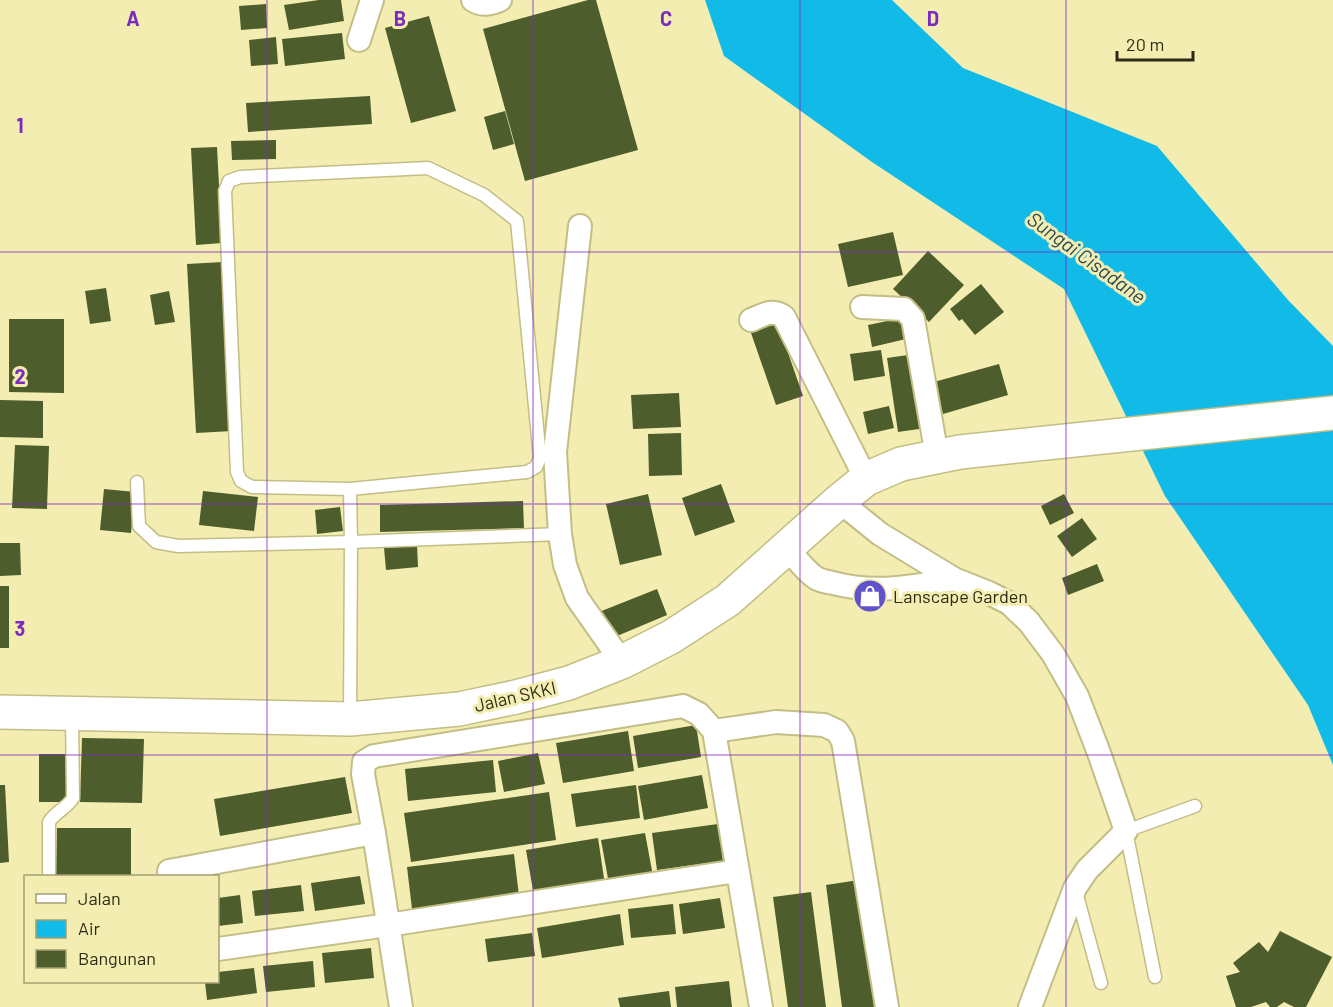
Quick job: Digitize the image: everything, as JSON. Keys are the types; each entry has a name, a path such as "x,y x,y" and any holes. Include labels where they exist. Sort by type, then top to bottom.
{"main road":[{"name":"Jalan SKKI","path":"0,712 350,719 459,709 516,697 569,683 622,662 671,637 728,600 866,479 902,464 948,454 1333,413"}],"street":[{"path":"359,40 372,0"},
{"path":"473,0 489,4 500,0"},
{"path":"580,226 555,452 560,534 565,565 577,598 622,662"},
{"path":"862,307 904,309 913,319 948,454"},
{"path":"751,320 772,312 784,317 866,479"},
{"path":"839,501 880,534 954,579 1009,603 1029,622 1053,654 1077,696 1100,753 1126,831 1087,870 1075,888 1030,1007"},
{"path":"787,547 805,569 818,579 840,585 869,589 909,588 954,579"},
{"path":"401,1007 363,774 364,762 374,756 683,706 699,714 714,731 760,1007"},
{"path":"714,731 776,722 824,725 837,731 843,741 887,1007"},
{"path":"169,871 374,833"},
{"path":"219,949 737,871"}],"lane":[{"path":"428,168 484,195 517,221 540,458 536,467 527,472 350,489 252,487 241,481 237,472 225,190 229,182 240,177 428,168"},
{"path":"137,482 139,526 156,542 178,546 560,534"},
{"path":"350,489 350,719"},
{"path":"49,875 49,822 74,798 72,714"},
{"path":"1155,976 1126,831 1195,806"},
{"path":"1075,888 1101,982"}],"water":[{"name":"Sungai Cisadane","path":"705,0 892,0 963,68 1157,146 1288,300 1333,346 1333,765 1308,705 1165,496 1064,289 872,162 724,56"}],"building":[{"path":"319,0 341,0 344,21 289,30 284,5"},
{"path":"588,0 596,0 638,150 525,181 483,29"},
{"path":"266,4 267,28 241,30 239,6"},
{"path":"429,16 456,111 411,123 385,28"},
{"path":"342,33 345,59 285,66 282,39"},
{"path":"276,37 278,64 251,66 249,40"},
{"path":"370,96 372,124 248,132 246,103"},
{"path":"505,111 514,144 493,150 484,117"},
{"path":"276,140 276,159 232,160 231,141"},
{"path":"217,147 222,243 196,245 191,148"},
{"path":"893,232 903,275 848,287 838,244"},
{"path":"928,251 964,285 929,322 893,289"},
{"path":"223,262 232,431 196,433 187,264"},
{"path":"981,284 1004,312 975,335 962,319 959,321 950,309"},
{"path":"106,288 111,321 90,324 85,291"},
{"path":"169,291 175,322 155,325 150,295"},
{"path":"902,318 906,339 872,347 868,325"},
{"path":"9,319 64,319 64,393 9,392"},
{"path":"777,321 803,396 776,405 750,330"},
{"path":"881,350 885,376 854,381 850,354"},
{"path":"915,354 926,428 898,432 887,358"},
{"path":"999,364 1008,395 943,414 934,382"},
{"path":"679,393 681,427 633,429 631,395"},
{"path":"0,400 43,401 43,438 0,437"},
{"path":"889,406 894,428 868,434 863,412"},
{"path":"681,433 682,475 649,476 648,434"},
{"path":"15,445 49,446 47,509 12,508"},
{"path":"721,484 735,522 695,536 682,498"},
{"path":"104,489 135,492 131,533 100,530"},
{"path":"203,491 258,497 254,531 199,525"},
{"path":"648,494 662,555 620,565 606,504"},
{"path":"1064,494 1074,513 1050,525 1041,506"},
{"path":"523,501 524,528 380,532 380,505"},
{"path":"340,507 343,531 317,534 315,510"},
{"path":"1082,518 1097,539 1072,557 1057,536"},
{"path":"0,543 20,543 21,575 0,576"},
{"path":"417,545 418,567 386,570 384,548"},
{"path":"1097,564 1104,581 1068,595 1062,578"},
{"path":"0,586 9,586 9,648 0,648"},
{"path":"657,589 667,615 610,639 599,612"},
{"path":"696,725 701,757 638,768 633,736"},
{"path":"628,731 634,771 563,783 556,743"},
{"path":"82,738 144,739 142,803 80,802"},
{"path":"538,753 545,784 504,792 498,761"},
{"path":"39,754 67,754 67,802 39,802"},
{"path":"493,760 496,792 408,801 405,769"},
{"path":"702,775 708,808 644,820 638,786"},
{"path":"345,777 352,813 220,836 214,799"},
{"path":"0,785 5,785 9,862 0,863"},
{"path":"636,785 640,818 576,827 571,794"},
{"path":"549,792 556,840 411,862 404,813"},
{"path":"718,824 723,861 657,870 652,833"},
{"path":"57,828 131,828 131,875 56,875"},
{"path":"645,833 653,876 609,884 601,840"},
{"path":"598,838 605,885 534,896 526,850"},
{"path":"514,854 519,896 412,909 407,867"},
{"path":"360,876 365,904 315,911 311,883"},
{"path":"859,880 874,1007 842,1007 826,885"},
{"path":"301,885 304,911 255,916 252,891"},
{"path":"811,892 826,1007 788,1007 773,897"},
{"path":"240,895 243,923 219,926 219,898"},
{"path":"720,898 725,928 683,934 679,904"},
{"path":"673,904 676,934 631,938 628,909"},
{"path":"620,914 624,945 542,958 537,928"},
{"path":"1280,931 1332,957 1306,1007 1294,1007 1284,1002 1277,1007 1270,1007 1266,1002 1251,1007 1236,1007 1226,976 1240,972 1233,963 1259,942 1268,952"},
{"path":"532,933 535,956 488,962 485,939"},
{"path":"371,948 374,978 325,983 322,953"},
{"path":"313,961 315,987 266,992 263,966"},
{"path":"254,968 257,993 207,1000 205,983 219,983 219,972"},
{"path":"729,981 732,1007 677,1007 675,987"},
{"path":"669,991 671,1007 620,1007 618,998"}],"place":[{"name":"Lanscape Garden","path":"870,596"}]}
